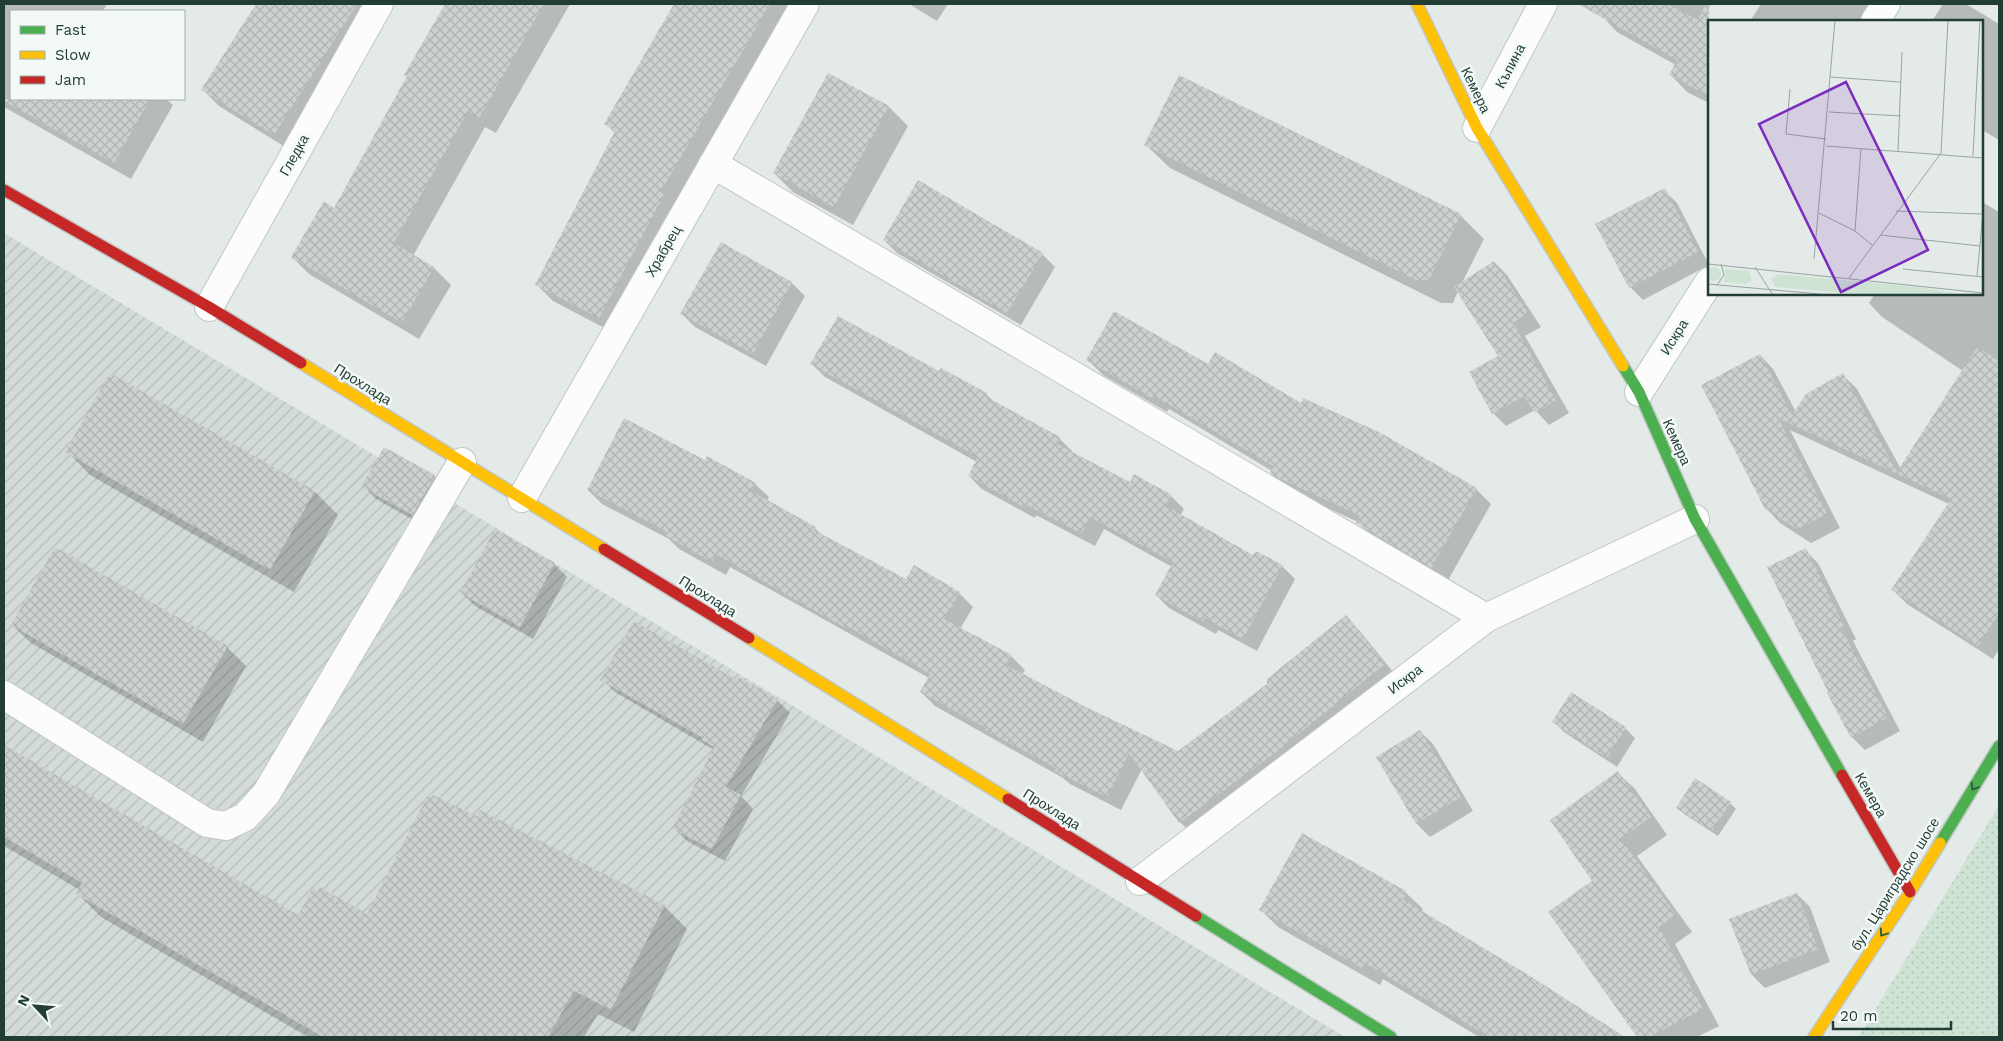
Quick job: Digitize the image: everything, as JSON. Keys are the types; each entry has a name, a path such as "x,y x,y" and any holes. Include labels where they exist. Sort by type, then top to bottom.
{"street":[{"name":"Гледка","path":"209,307 379,4"},
{"name":"Храбрец","path":"522,498 805,4"},
{"name":"Кемера","path":"1417,4 1478,128 1639,392 1695,519 1910,892"},
{"name":"Къпина","path":"1478,128 1543,4"},
{"path":"1876,20 1886,4"},
{"path":"713,164 1486,618"},
{"name":"Прохлада","path":"4,190 209,307 522,498 1391,1037"},
{"name":"Искра","path":"1639,392 1708,284"},
{"path":"4,695 206,823 226,826 245,817 266,794 462,462"},
{"name":"Искра","path":"1140,881 1486,618 1695,519"},
{"name":"бул. Цариградско шосе","path":"1814,1037 1910,892 1999,746"}],"shaded area":[{"path":"4,233 1345,1037 4,1037"}],"green space":[{"path":"1999,805 1999,1037 1858,1037 1866,1025"}],"building":[{"path":"256,4 357,4 274,135 201,90"},
{"path":"445,4 544,4 479,118 468,111 394,243 434,267 402,323 291,257 324,201 334,208 407,76 404,75"},
{"path":"674,4 770,4 661,191 665,193 599,318 535,285 615,131 604,124"},
{"path":"1578,4 1667,4 1698,20 1706,4 1709,4 1708,95 1669,75 1677,60"},
{"path":"828,73 889,106 834,207 773,173"},
{"path":"1179,75 1461,214 1429,280 1416,280 1144,145"},
{"path":"4,99 149,100 114,163 4,101"},
{"path":"918,180 1043,253 1007,313 883,240"},
{"path":"1665,188 1698,252 1629,288 1595,224"},
{"path":"721,242 792,282 753,354 680,314"},
{"path":"1494,261 1528,313 1513,323 1556,400 1535,413 1524,396 1492,414 1469,372 1498,356 1454,287"},
{"path":"1114,311 1208,364 1215,352 1301,403 1303,398 1379,432 1477,488 1431,568 1356,523 1360,516 1270,473 1273,466 1153,395 1152,398 1086,360"},
{"path":"838,316 939,371 941,368 987,393 985,396 1060,437 1057,444 1130,482 1134,474 1172,495 1166,506 1253,555 1256,551 1283,565 1243,639 1205,618 1203,622 1155,595 1173,562 1090,517 1082,534 1023,503 1022,506 968,476 978,457 810,364"},
{"path":"1977,347 1999,361 1999,613 1978,646 1891,590 1951,499 1778,418 1827,514 1797,529 1765,509 1701,385 1760,354 1792,415 1806,394 1843,373 1897,472"},
{"path":"110,373 315,491 270,570 65,452"},
{"path":"624,418 705,460 707,456 756,483 751,491 816,527 814,530 906,579 914,565 960,592 944,619 1012,655 1006,665 1086,707 1178,751 1267,684 1267,679 1346,615 1385,664 1275,753 1179,823 1129,753 1107,797 1054,771 1056,768 920,692 930,674 716,554 712,562 664,535 666,531 587,490"},
{"path":"384,447 435,475 413,515 361,487"},
{"path":"495,529 555,563 520,627 460,593"},
{"path":"55,547 228,646 183,724 11,625"},
{"path":"1806,548 1844,626 1841,628 1888,717 1851,738 1827,693 1767,567"},
{"path":"634,621 737,680 739,677 778,699 726,787 741,795 712,849 672,829 714,747 702,740 703,738 600,680"},
{"path":"1571,692 1626,727 1607,758 1552,722"},
{"path":"1420,730 1461,797 1416,824 1376,757"},
{"path":"4,745 298,915 313,888 318,890 320,887 367,914 429,793 476,816 480,810 665,905 611,1010 574,991 548,1037 323,1037 76,894 82,883 4,837"},
{"path":"1618,771 1651,817 1621,839 1676,915 1659,927 1703,1009 1649,1037 1637,1037 1548,912 1592,881 1550,820"},
{"path":"1695,778 1731,802 1712,831 1676,808"},
{"path":"1302,833 1406,891 1402,899 1527,974 1625,1037 1489,1037 1365,963 1362,968 1259,910"},
{"path":"1797,893 1818,949 1751,975 1729,919"}],"traffic: fast":[{"path":"1623,366 1639,392 1695,519 1842,775"},
{"path":"1940,843 1999,746"},
{"path":"1196,916 1391,1037"}],"traffic: slow":[{"path":"1417,4 1477,128 1623,366"},
{"path":"301,363 604,549"},
{"path":"749,638 1008,799"},
{"path":"1814,1037 1910,892 1940,843"}],"traffic: jam":[{"path":"4,190 209,307 301,363"},
{"path":"604,549 749,638"},
{"path":"1842,775 1910,892"},
{"path":"1008,799 1196,916"}]}
